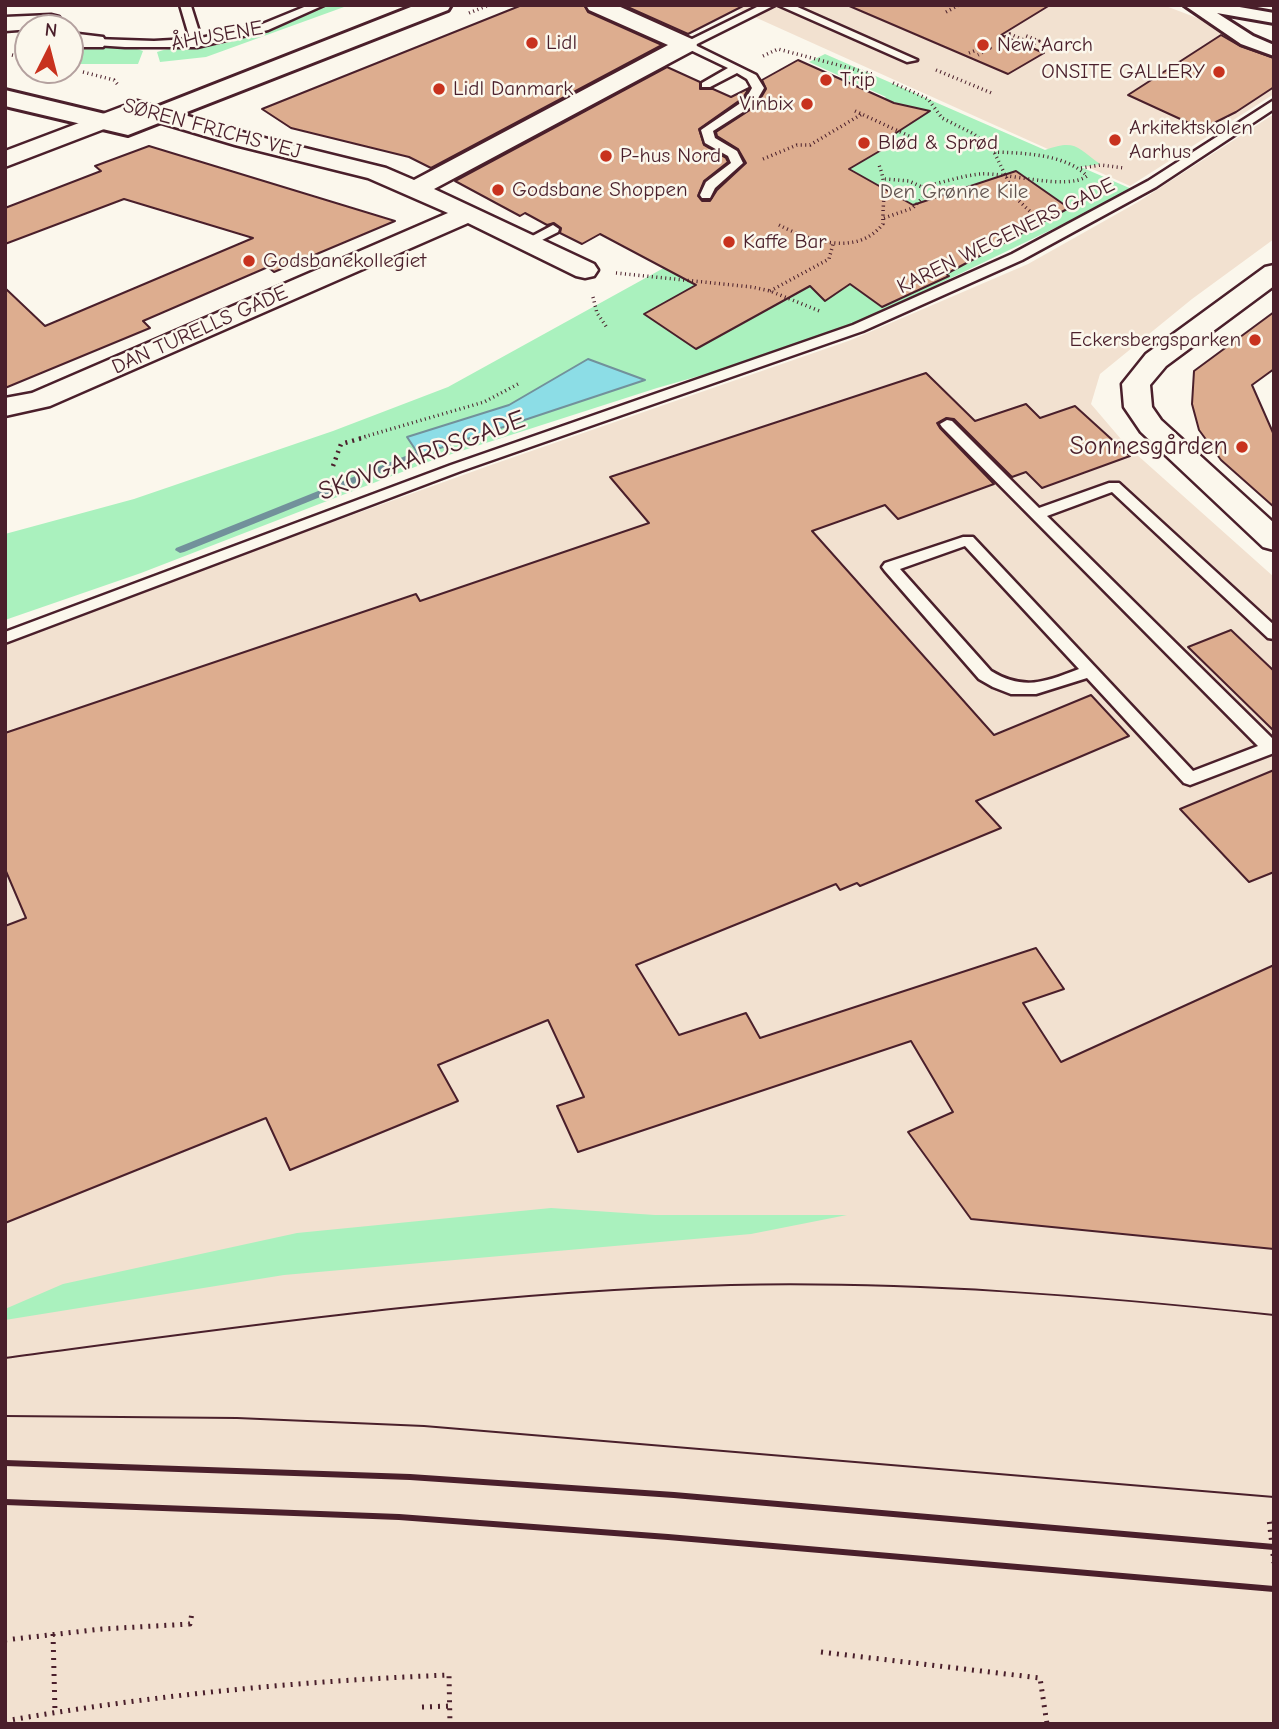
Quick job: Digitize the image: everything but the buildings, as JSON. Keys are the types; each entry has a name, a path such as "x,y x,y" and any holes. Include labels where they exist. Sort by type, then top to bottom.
{"street":[{"path":"5,175 132,118 406,5"},
{"path":"5,160 132,118 439,5"},
{"path":"597,5 687,45"},
{"path":"1192,5 1247,40 1274,51"},
{"path":"1198,5 1274,18"},
{"name":"ÅHUSENE","path":"84,41 95,42"},
{"path":"417,188 687,45"},
{"name":"SØREN FRICHS VEJ","path":"5,73 132,118 364,186 417,188"},
{"name":"SØREN FRICHS VEJ","path":"5,97 244,140 377,173 469,212 585,271"},
{"name":"DAN TURELLS GADE","path":"5,407 40,400 469,212"},
{"path":"1274,273 1156,360 1136,384 1138,407 1151,426 1274,540"}],"lane":[{"name":"ÅHUSENE","path":"95,42 146,46 197,44 260,30 318,5"},
{"path":"687,45 770,5"},
{"path":"783,5 911,60"},
{"path":"185,6 197,44"},
{"path":"687,45 752,77 758,88 747,105 709,127 706,134 709,140 733,154 737,160 735,167 711,184 706,195"},
{"path":"706,85 737,68"},
{"name":"KAREN WEGENERS GADE","path":"858,328 1017,257 1152,184 1274,104"},
{"path":"529,241 553,229"},
{"name":"SKOVGAARDSGADE","path":"5,638 444,473 858,328"},
{"path":"947,424 1272,747 1190,779 1090,671 968,540 890,567 985,675 1000,686 1019,690 1041,689 1090,671"},
{"path":"1037,514 1114,486 1274,634"}],"path":[{"path":"946,12 959,5"},
{"path":"1006,37 1010,34 1033,44 1039,41 1024,35"},
{"path":"969,53 986,46 990,48 978,55"},
{"path":"737,68 778,49 880,78"},
{"path":"911,60 994,93"},
{"path":"892,83 928,99 942,118 974,134 994,152 1017,199 1058,234"},
{"path":"855,111 909,136"},
{"path":"735,167 751,166 797,145 810,145 862,114"},
{"path":"994,152 1027,153 1081,168 1097,166"},
{"path":"779,225 801,237 833,244 847,244 880,229 884,218 882,205 885,179 879,165"},
{"path":"885,179 909,181 922,187 973,174 1084,180 1087,174 1081,168"},
{"path":"884,218 904,213 918,205 925,195 922,187"},
{"path":"770,291 828,259 833,244"},
{"path":"585,271 722,282 770,291 858,328"},
{"path":"333,466 341,444 422,423 484,402 520,383"},
{"path":"1274,1520 1269,1519 1274,1563"},
{"path":"5,1640 190,1624 192,1613"},
{"path":"53,1634 55,1712"},
{"path":"821,1652 1040,1678 1046,1724"},
{"path":"5,1721 55,1712 281,1685 449,1675 450,1724"},
{"path":"422,1707 450,1706"}],"shaded area":[{"name":"Arkitektskolen Aarhus","path":"728,5 1163,5 1274,47 1274,94 1130,186"},
{"path":"1274,114 1274,239 1192,299 1100,374 1091,404 1126,445 1274,577 1274,1724 5,1724 5,640 491,465 851,340 1028,264 1138,202"}],"green space":[{"path":"326,5 344,7 206,57 160,62 157,52 206,47 253,36"},
{"path":"84,47 137,49 143,51 138,64 84,64"},
{"name":"Den Grønne Kile","path":"825,54 1045,150 1063,145 1075,146 1100,164 1081,167 1134,190 818,342 657,388 433,460 141,573 5,620 5,534 134,499 333,431 448,387 863,158 865,160 896,143 848,121 886,97 809,62"},
{"path":"551,1208 655,1215 847,1215 751,1234 284,1275 5,1320 5,1309 63,1284 297,1233"}],"water":[{"path":"588,359 645,380 419,455 407,437 509,405"}],"waterway":[{"path":"180,550 418,454"}],"tram line":[{"path":"5,1358 276,1322 458,1302 549,1294 731,1285 867,1285 1003,1291 1274,1315"},
{"path":"5,1416 237,1418 424,1426 1274,1497"}],"railway":[{"path":"5,1463 410,1477 674,1495 1274,1547"},
{"path":"5,1502 399,1517 668,1537 1274,1589"}],"place":[{"name":"Lidl","path":"532,43"},
{"name":"New Aarch","path":"983,45"},
{"name":"ONSITE GALLERY","path":"1219,72"},
{"name":"Trip","path":"826,80"},
{"name":"Lidl Danmark","path":"439,89"},
{"name":"Vinbix","path":"807,104"},
{"name":"Arkitektskolen Aarhus","path":"1115,140"},
{"name":"Blød & Sprød","path":"864,143"},
{"name":"P-hus Nord","path":"606,156"},
{"name":"Godsbane Shoppen","path":"498,190"},
{"name":"Kaffe Bar","path":"729,242"},
{"name":"Godsbanekollegiet","path":"249,261"},
{"name":"Eckersbergsparken","path":"1255,340"},
{"name":"Sonnesgården","path":"1242,447"}]}
